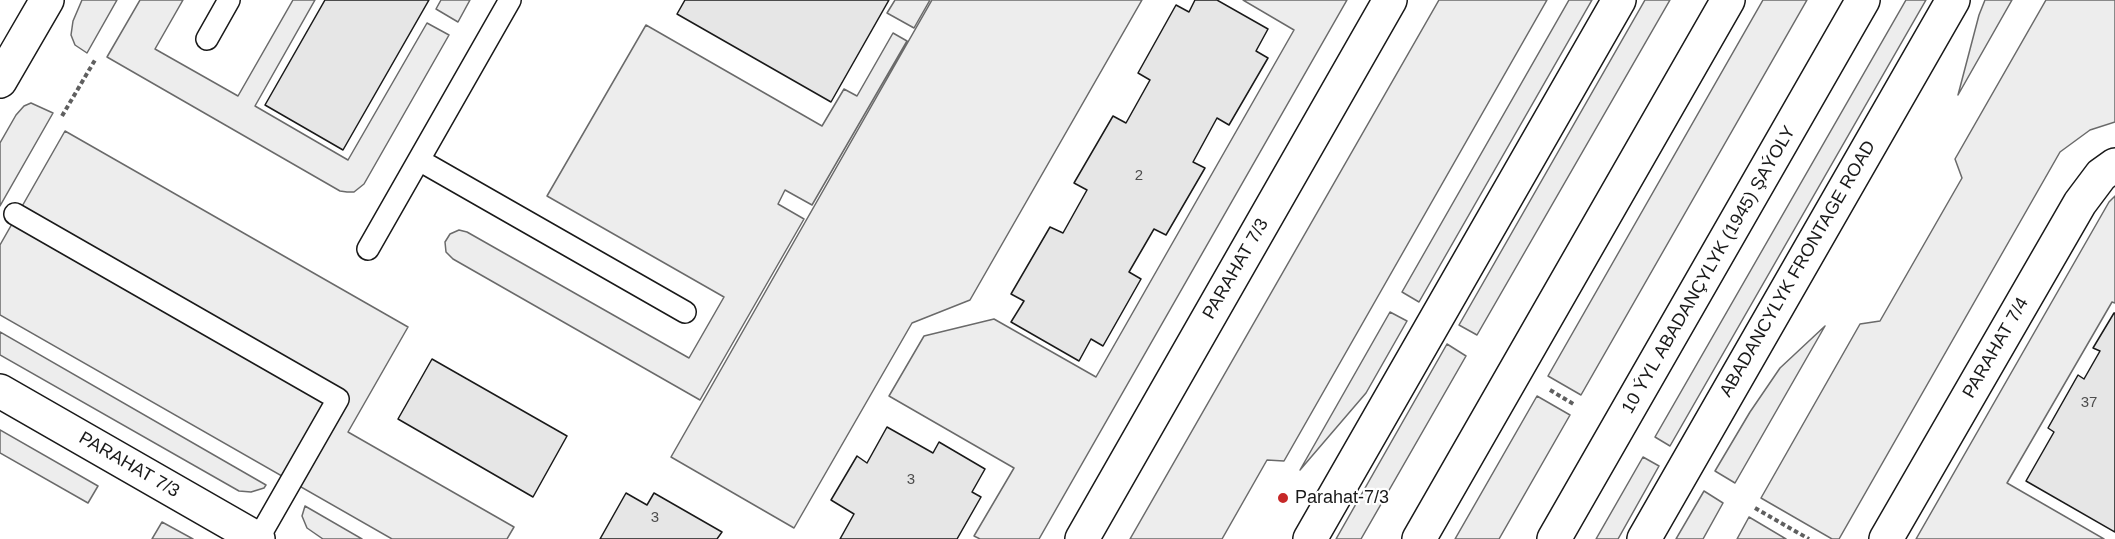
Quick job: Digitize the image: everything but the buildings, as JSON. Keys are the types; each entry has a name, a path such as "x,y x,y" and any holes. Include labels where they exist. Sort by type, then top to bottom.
{"street":[{"path":"0,81 47,0"},
{"name":"PARAHAT 7/3","path":"1082,539 1390,0"},
{"path":"1310,539 1619,0"},
{"path":"1419,539 1728,0"},
{"name":"10 ÝYL ABADANÇYLYK (1945) ŞAÝOLY","path":"1554,539 1863,0"},
{"name":"ABADANCYLYK FRONTAGE ROAD","path":"1644,539 1953,0"},
{"name":"PARAHAT 7/4","path":"1886,539 2080,203 2101,175 2115,165"},
{"name":"PARAHAT 7/3","path":"0,391 258,539"}],"lane":[{"path":"207,39 229,0"},
{"path":"368,249 510,0"},
{"path":"419,160 685,312"},
{"path":"15,214 338,399 258,539"}],"path":[{"path":"62,116 95,60"},
{"path":"1542,386 1575,405"},
{"path":"1755,508 1809,539"}],"shaded area":[{"path":"82,0 117,0 87,53 75,45 71,35 73,21"},
{"path":"140,0 183,0 155,49 238,96 293,0 315,0 255,106 348,160 427,23 449,35 364,184 354,192 347,192 340,191 107,57"},
{"path":"441,0 470,0 458,22 436,9"},
{"path":"895,0 930,0 914,28 887,13"},
{"path":"932,0 1142,0 970,300 912,323 794,528 671,457"},
{"path":"1243,0 1347,0 1039,539 980,539 974,536 1014,468 889,396 924,336 994,319 1096,377 1294,30"},
{"path":"1439,0 1547,0 1284,461 1267,460 1222,539 1130,539"},
{"path":"1569,0 1592,0 1419,302 1402,292"},
{"path":"1645,0 1670,0 1477,335 1459,325"},
{"path":"1763,0 1807,0 1581,395 1548,376"},
{"path":"1906,0 1926,0 1670,446 1655,437"},
{"path":"1985,0 2012,0 1958,95 1979,15"},
{"path":"2046,0 2115,0 2115,122 2090,130 2060,152 1839,539 1832,539 1761,498 1860,324 1880,321 1962,178 1955,159"},
{"path":"646,25 822,126 844,89 857,96 893,33 907,41 812,205 785,190 778,204 804,219 700,400 453,259 446,252 445,242 450,234 459,230 467,232 689,358 724,297 547,196"},
{"path":"31,103 53,113 0,206 0,143 16,115 24,106"},
{"path":"65,131 408,327 348,432 514,527 507,539 392,539 0,315 0,245"},
{"path":"2115,196 2115,303 2112,302 2007,483 2104,539 1916,539 2109,202"},
{"path":"1390,312 1407,321 1366,393 1300,470"},
{"path":"1825,326 1735,483 1715,471 1750,412 1780,368"},
{"path":"0,332 266,485 264,488 251,492 239,491 0,355"},
{"path":"1447,344 1466,356 1361,539 1336,539"},
{"path":"1537,396 1570,415 1499,539 1455,539"},
{"path":"0,430 98,486 88,503 0,453"},
{"path":"1643,457 1659,466 1618,539 1596,539"},
{"path":"1704,491 1723,503 1703,539 1676,539"},
{"path":"305,506 362,539 323,539 307,528 302,516"},
{"path":"1749,517 1786,539 1737,539"},
{"path":"162,522 193,539 152,539"}],"place":[{"name":"Parahat-7/3","path":"1283,498"}]}
